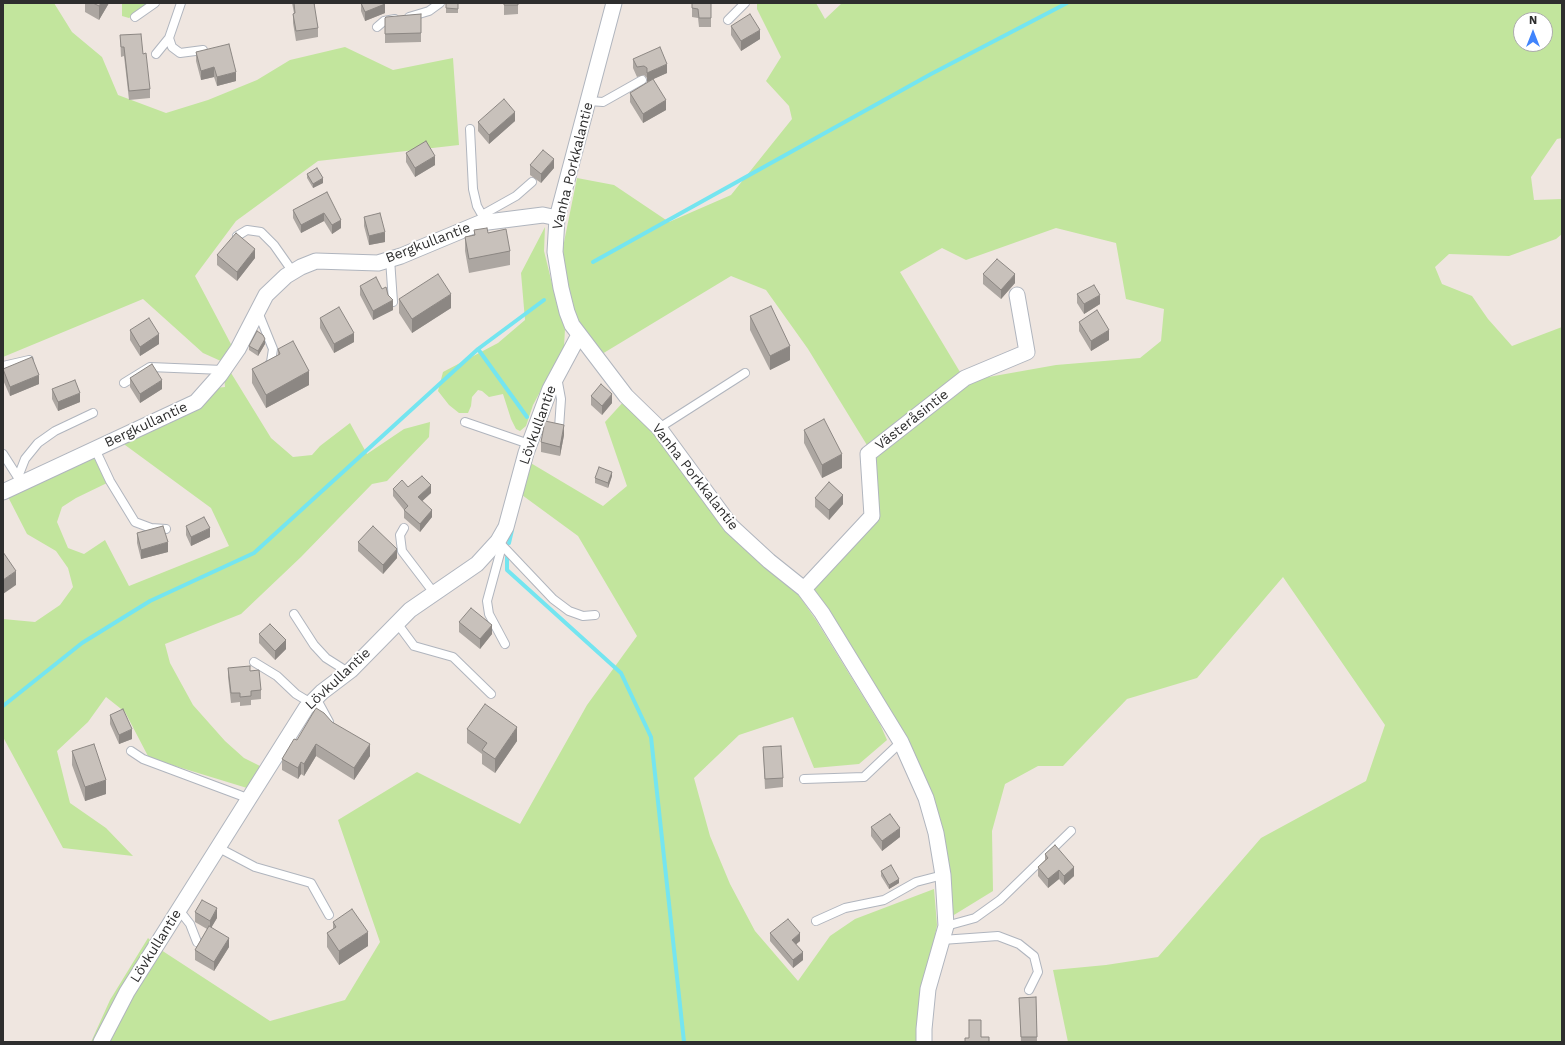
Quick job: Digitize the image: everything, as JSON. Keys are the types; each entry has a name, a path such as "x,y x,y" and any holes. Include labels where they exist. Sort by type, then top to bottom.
{"street":[{"name":"Vanha Porkkalantie","path":"614,3 558,218 555,252 561,288 572,325 626,396 659,428 731,526 769,561 804,589 822,613 901,742 926,798 936,833 943,875 946,926 928,989 924,1042"},
{"name":"Bergkullantie","path":"11,486 196,402 223,370 238,348 266,295 294,272 316,261 378,262 390,259 484,218 543,215 558,218"},
{"name":"Västeråsintie","path":"804,589 872,516 868,454 965,378 1027,352 1017,295"},
{"name":"Lövkullantie","path":"101,1042 116,1012 250,799 289,733 313,701 348,672 410,610 477,564 500,544 529,444 550,389 580,335"}],"lane":[{"path":"135,17 155,3"},
{"path":"156,54 169,38 180,3"},
{"path":"376,27 384,21 407,18 429,11 440,3"},
{"path":"728,20 745,3"},
{"path":"169,38 172,47 180,53 203,50"},
{"path":"589,100 603,102 642,80"},
{"path":"470,129 473,189 476,206 484,218 516,196 532,182"},
{"path":"237,236 247,230 261,232 274,245 294,272"},
{"path":"390,259 393,302"},
{"path":"258,312 273,349 271,362 264,371"},
{"path":"3,366 29,360"},
{"path":"124,383 150,367 223,370"},
{"path":"659,428 745,373"},
{"path":"557,377 561,399 559,428"},
{"path":"11,486 25,459 38,443 56,431 93,413"},
{"path":"464,422 529,444"},
{"path":"95,449 110,482 135,522 151,528 166,529"},
{"path":"3,454 11,486"},
{"path":"404,528 400,535 402,551 434,593"},
{"path":"500,544 553,600 569,611 583,616 595,615"},
{"path":"500,544 487,601 489,614 505,644"},
{"path":"294,614 314,645 326,658 348,672"},
{"path":"397,623 414,646 453,657 491,694"},
{"path":"254,662 277,676 296,694 313,701 334,729"},
{"path":"804,779 864,777 901,742"},
{"path":"131,751 143,759 250,799"},
{"path":"946,926 975,918 1000,900 1071,831"},
{"path":"219,848 255,867 311,883 329,915"},
{"path":"816,920 844,908 884,900 916,882 943,875"},
{"path":"179,910 190,924 197,942"},
{"path":"942,940 998,936 1020,944 1034,956 1038,972 1029,990"}],"green space":[{"path":"3,3 54,3 72,32 102,57 118,95 166,113 208,100 257,80 290,60 345,47 393,70 453,58 459,145 318,161 236,221 195,276 233,348 223,362 203,353 143,299 3,357"},
{"path":"122,3 149,3 129,18 122,16"},
{"path":"757,3 816,3 825,19 842,3 1562,3 1562,138 1557,139 1531,177 1534,200 1562,199 1562,234 1556,239 1509,256 1449,254 1435,267 1442,284 1472,296 1488,319 1512,346 1562,327 1562,1042 1068,1042 1053,970 1106,965 1158,957 1261,838 1366,781 1385,725 1283,577 1197,678 1127,699 1063,766 1038,766 1005,784 992,831 993,891 949,918 938,821 810,588 876,518 873,455 966,381 1056,365 1140,358 1161,341 1164,309 1126,299 1116,243 1056,228 966,260 942,248 900,272 963,377 870,450 808,349 766,290 731,276 602,354 577,320 564,272 563,247 577,178 614,185 669,222 731,195 792,119 789,106 766,81 781,57 757,9"},
{"path":"545,227 544,251 559,312 565,329 564,347 533,405 526,426 520,431 516,429 511,419 503,394 489,397 482,391 478,390 472,397 471,406 468,413 459,413 449,405 438,391 443,372 498,343 525,320 521,273"},
{"path":"228,368 271,438 293,457 312,455 320,446 350,423 367,454 404,429 430,422 429,437 387,481 372,484 301,557 241,614 165,644 170,663 193,705 225,741 244,758 260,766 247,788 149,758 125,712 106,697 88,722 57,751 70,803 106,828 133,856 63,848 3,737 3,619 35,622 60,605 73,587 68,568 56,551 27,534 6,493 92,454 107,483 76,498 62,507 57,522 68,548 84,554 105,540 129,586 229,546 211,508 121,442 215,388 225,387 224,375"},
{"path":"625,400 795,590 816,620 880,724 887,740 859,764 814,768 793,717 739,735 694,778 710,836 730,884 755,931 798,981 830,936 855,919 934,889 937,925 921,1014 921,1042 106,1042 158,948 270,1021 345,1000 380,942 338,820 417,772 520,824 587,705 637,636 578,536 522,495 529,462 603,506 627,486 605,422"},
{"path":"148,938 152,942 97,1042 91,1042 110,1000"}],"building":[{"path":"93,3 101,3 99,6"},
{"path":"294,3 314,3 318,28 296,31 293,14 295,13"},
{"path":"361,3 385,3 385,4 365,12"},
{"path":"446,3 458,3 458,9 446,8"},
{"path":"504,3 518,3 518,5 504,5"},
{"path":"692,3 711,3 711,18 699,18 698,9 692,8"},
{"path":"421,14 421,33 385,34 386,17"},
{"path":"750,14 760,30 741,41 731,26"},
{"path":"141,34 143,54 146,53 150,89 129,91 124,47 121,47 120,35"},
{"path":"229,44 236,72 217,77 214,67 201,71 196,52"},
{"path":"660,47 667,64 647,73 647,68 644,66 637,67 633,59"},
{"path":"653,79 666,100 643,114 630,93"},
{"path":"504,99 515,112 489,135 478,122"},
{"path":"426,141 435,156 415,168 406,153"},
{"path":"543,150 554,159 541,174 530,165"},
{"path":"317,168 323,178 313,184 307,174"},
{"path":"327,192 341,220 332,225 324,213 301,225 293,210"},
{"path":"380,213 385,232 369,236 364,217"},
{"path":"487,228 488,233 506,229 510,251 469,259 465,237 475,235 474,230"},
{"path":"236,233 255,249 237,272 217,255"},
{"path":"997,259 1015,274 1001,290 983,274"},
{"path":"438,274 451,294 412,319 399,299"},
{"path":"376,277 382,289 386,287 388,295 393,300 373,311 360,286"},
{"path":"1094,285 1100,295 1084,304 1077,294"},
{"path":"771,306 790,346 770,356 750,316"},
{"path":"339,307 354,333 334,344 320,318"},
{"path":"1097,310 1109,330 1091,341 1079,322"},
{"path":"149,318 159,334 140,347 130,330"},
{"path":"257,331 263,335 265,339 258,351 249,346"},
{"path":"293,341 309,371 266,395 252,369 280,354 278,349"},
{"path":"32,357 39,375 10,387 3,369"},
{"path":"152,364 162,380 140,394 130,378"},
{"path":"75,380 80,393 58,402 52,389"},
{"path":"601,384 612,394 602,406 591,396"},
{"path":"824,419 842,454 822,465 804,430"},
{"path":"545,421 564,425 560,447 541,442"},
{"path":"599,467 612,472 608,483 595,478"},
{"path":"422,476 431,485 418,497 432,510 420,524 404,510 408,506 393,489 402,480 408,487"},
{"path":"829,482 843,495 829,510 815,498"},
{"path":"204,517 210,528 191,537 186,526"},
{"path":"163,526 168,542 141,550 137,533"},
{"path":"373,526 397,549 383,565 358,542"},
{"path":"3,552 16,571 3,580"},
{"path":"471,608 492,625 480,639 459,622"},
{"path":"270,624 286,640 275,651 259,634"},
{"path":"250,666 250,671 259,670 261,690 251,691 251,696 240,697 240,693 231,693 228,668"},
{"path":"485,704 517,727 495,759 482,750 487,743 467,729"},
{"path":"316,708 324,713 332,722 370,744 354,768 316,744 304,764 301,762 298,768 282,759 294,739 297,740"},
{"path":"123,709 132,729 119,735 110,715"},
{"path":"94,744 106,780 85,787 72,751"},
{"path":"781,746 783,778 765,779 763,747"},
{"path":"890,814 900,828 882,841 871,827"},
{"path":"1055,845 1074,867 1064,876 1059,870 1048,879 1038,867 1048,858 1045,854"},
{"path":"891,865 899,879 889,885 881,871"},
{"path":"202,900 217,908 210,921 195,912"},
{"path":"352,909 368,932 339,951 327,933 336,927 333,922"},
{"path":"788,919 800,933 792,940 803,952 793,960 770,933"},
{"path":"209,926 229,938 214,962 195,950"},
{"path":"1036,997 1037,1037 1021,1037 1019,998"},
{"path":"969,1020 981,1020 981,1037 989,1037 989,1042 965,1042 965,1038 969,1038"}],"waterway":[{"path":"593,262 931,74 1067,3"},
{"path":"527,417 478,349 544,300"},
{"path":"3,706 82,643 150,601 254,553 478,349"},
{"path":"509,543 512,530"},
{"path":"507,557 507,570 621,673 651,737 684,1042"}]}
